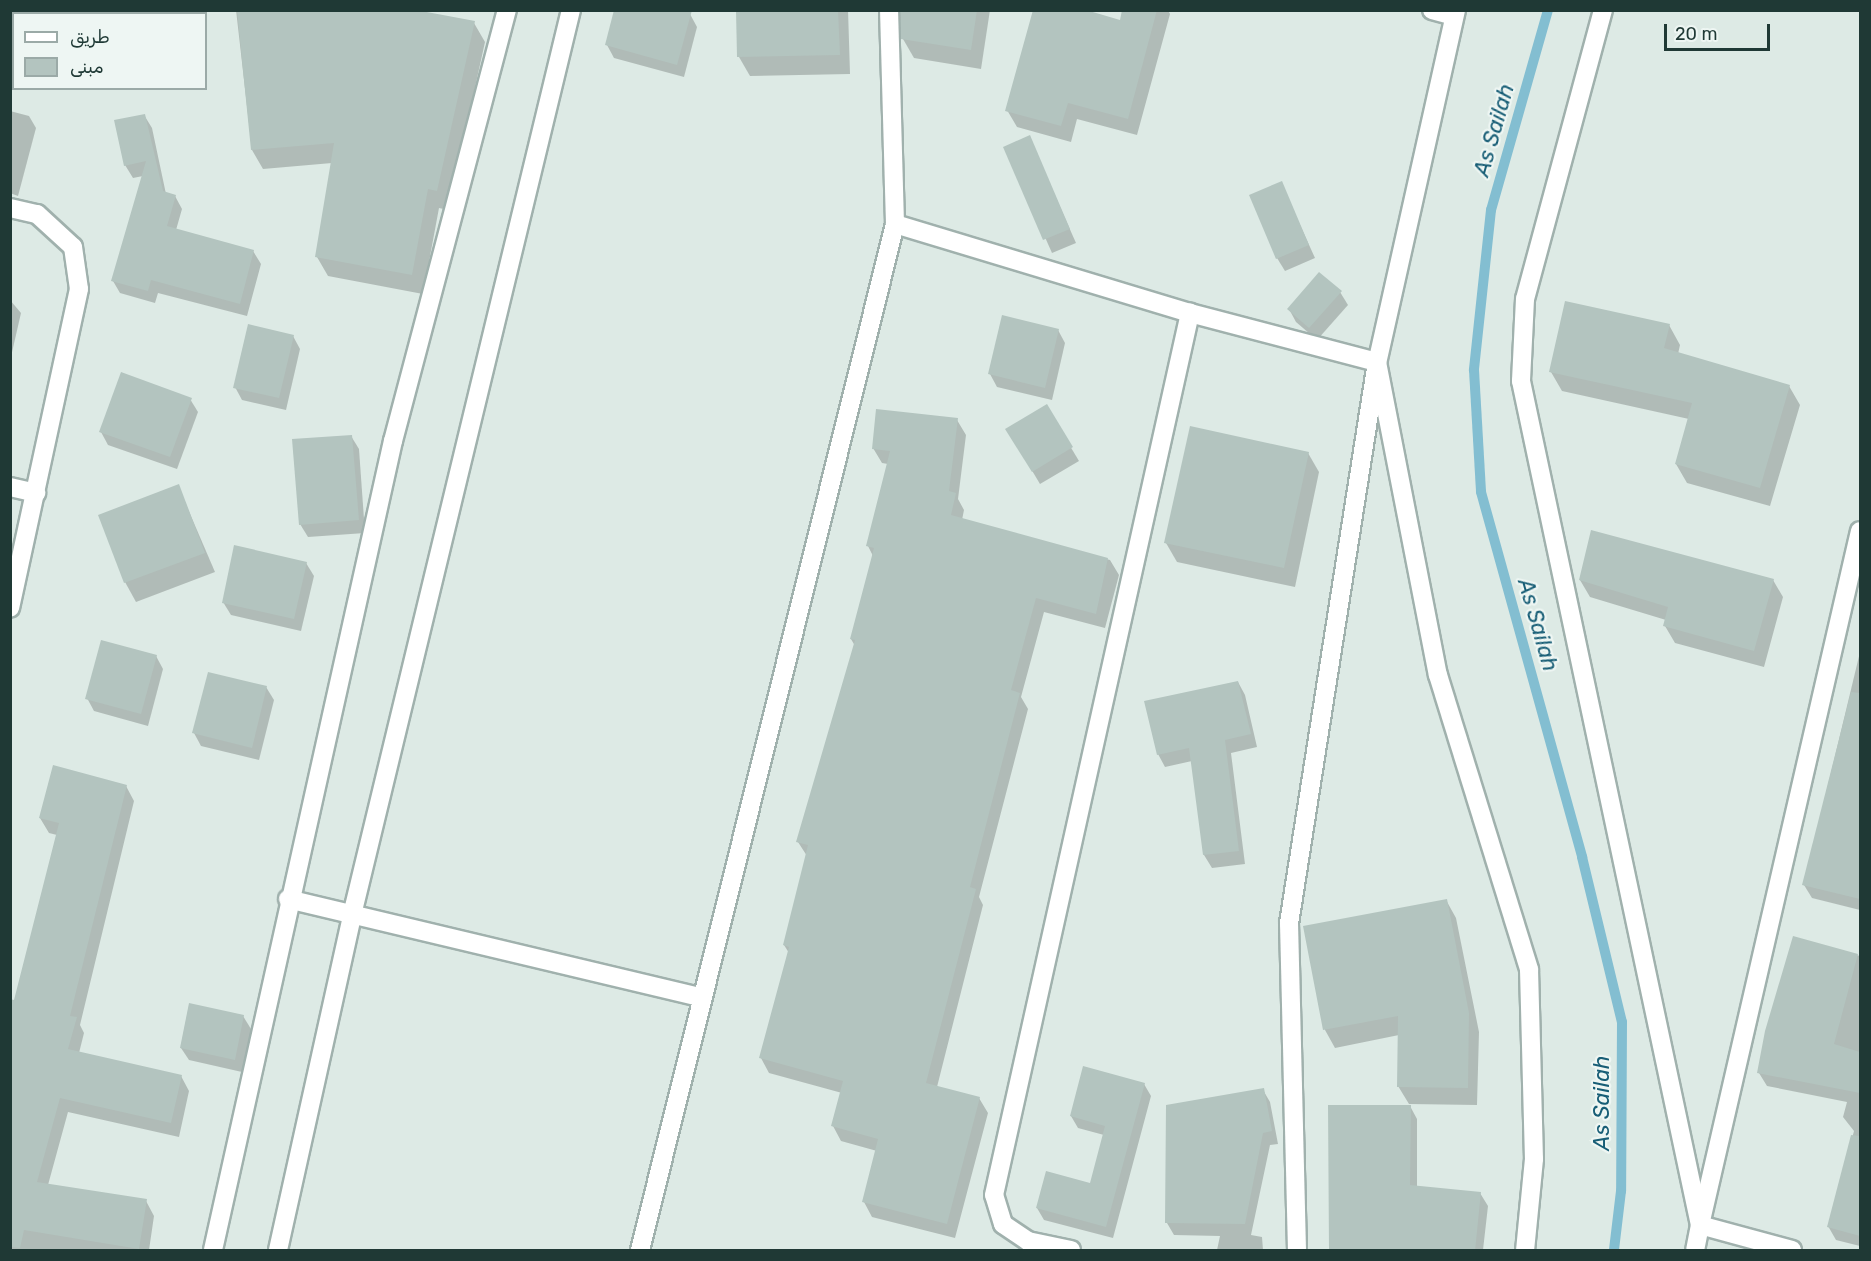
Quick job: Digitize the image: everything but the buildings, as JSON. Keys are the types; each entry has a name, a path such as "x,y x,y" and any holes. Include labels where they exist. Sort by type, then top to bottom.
{"street":[{"path":"213,1251 288,899 393,441 507,10"},
{"path":"278,1251 352,915 571,10"},
{"path":"640,1251 895,224 889,10"},
{"path":"1297,1251 1289,923 1377,362 1455,13 1432,10"},
{"path":"1603,10 1525,299 1521,381 1700,1225"},
{"path":"10,208 37,214 73,247 79,289 10,608"},
{"path":"895,224 1190,313 1377,362"},
{"path":"1071,1251 1028,1241 1003,1224 994,1195 1190,313"},
{"path":"1377,362 1438,675 1529,969 1534,1158 1524,1251"},
{"path":"10,487 36,493"},
{"path":"1695,1251 1860,531"},
{"path":"288,899 702,998"},
{"path":"1700,1225 1792,1251"}],"waterway":[{"name":"As Sailah","path":"1548,10 1491,210 1474,370 1481,492 1582,857 1622,1022 1621,1191 1614,1250"}]}
